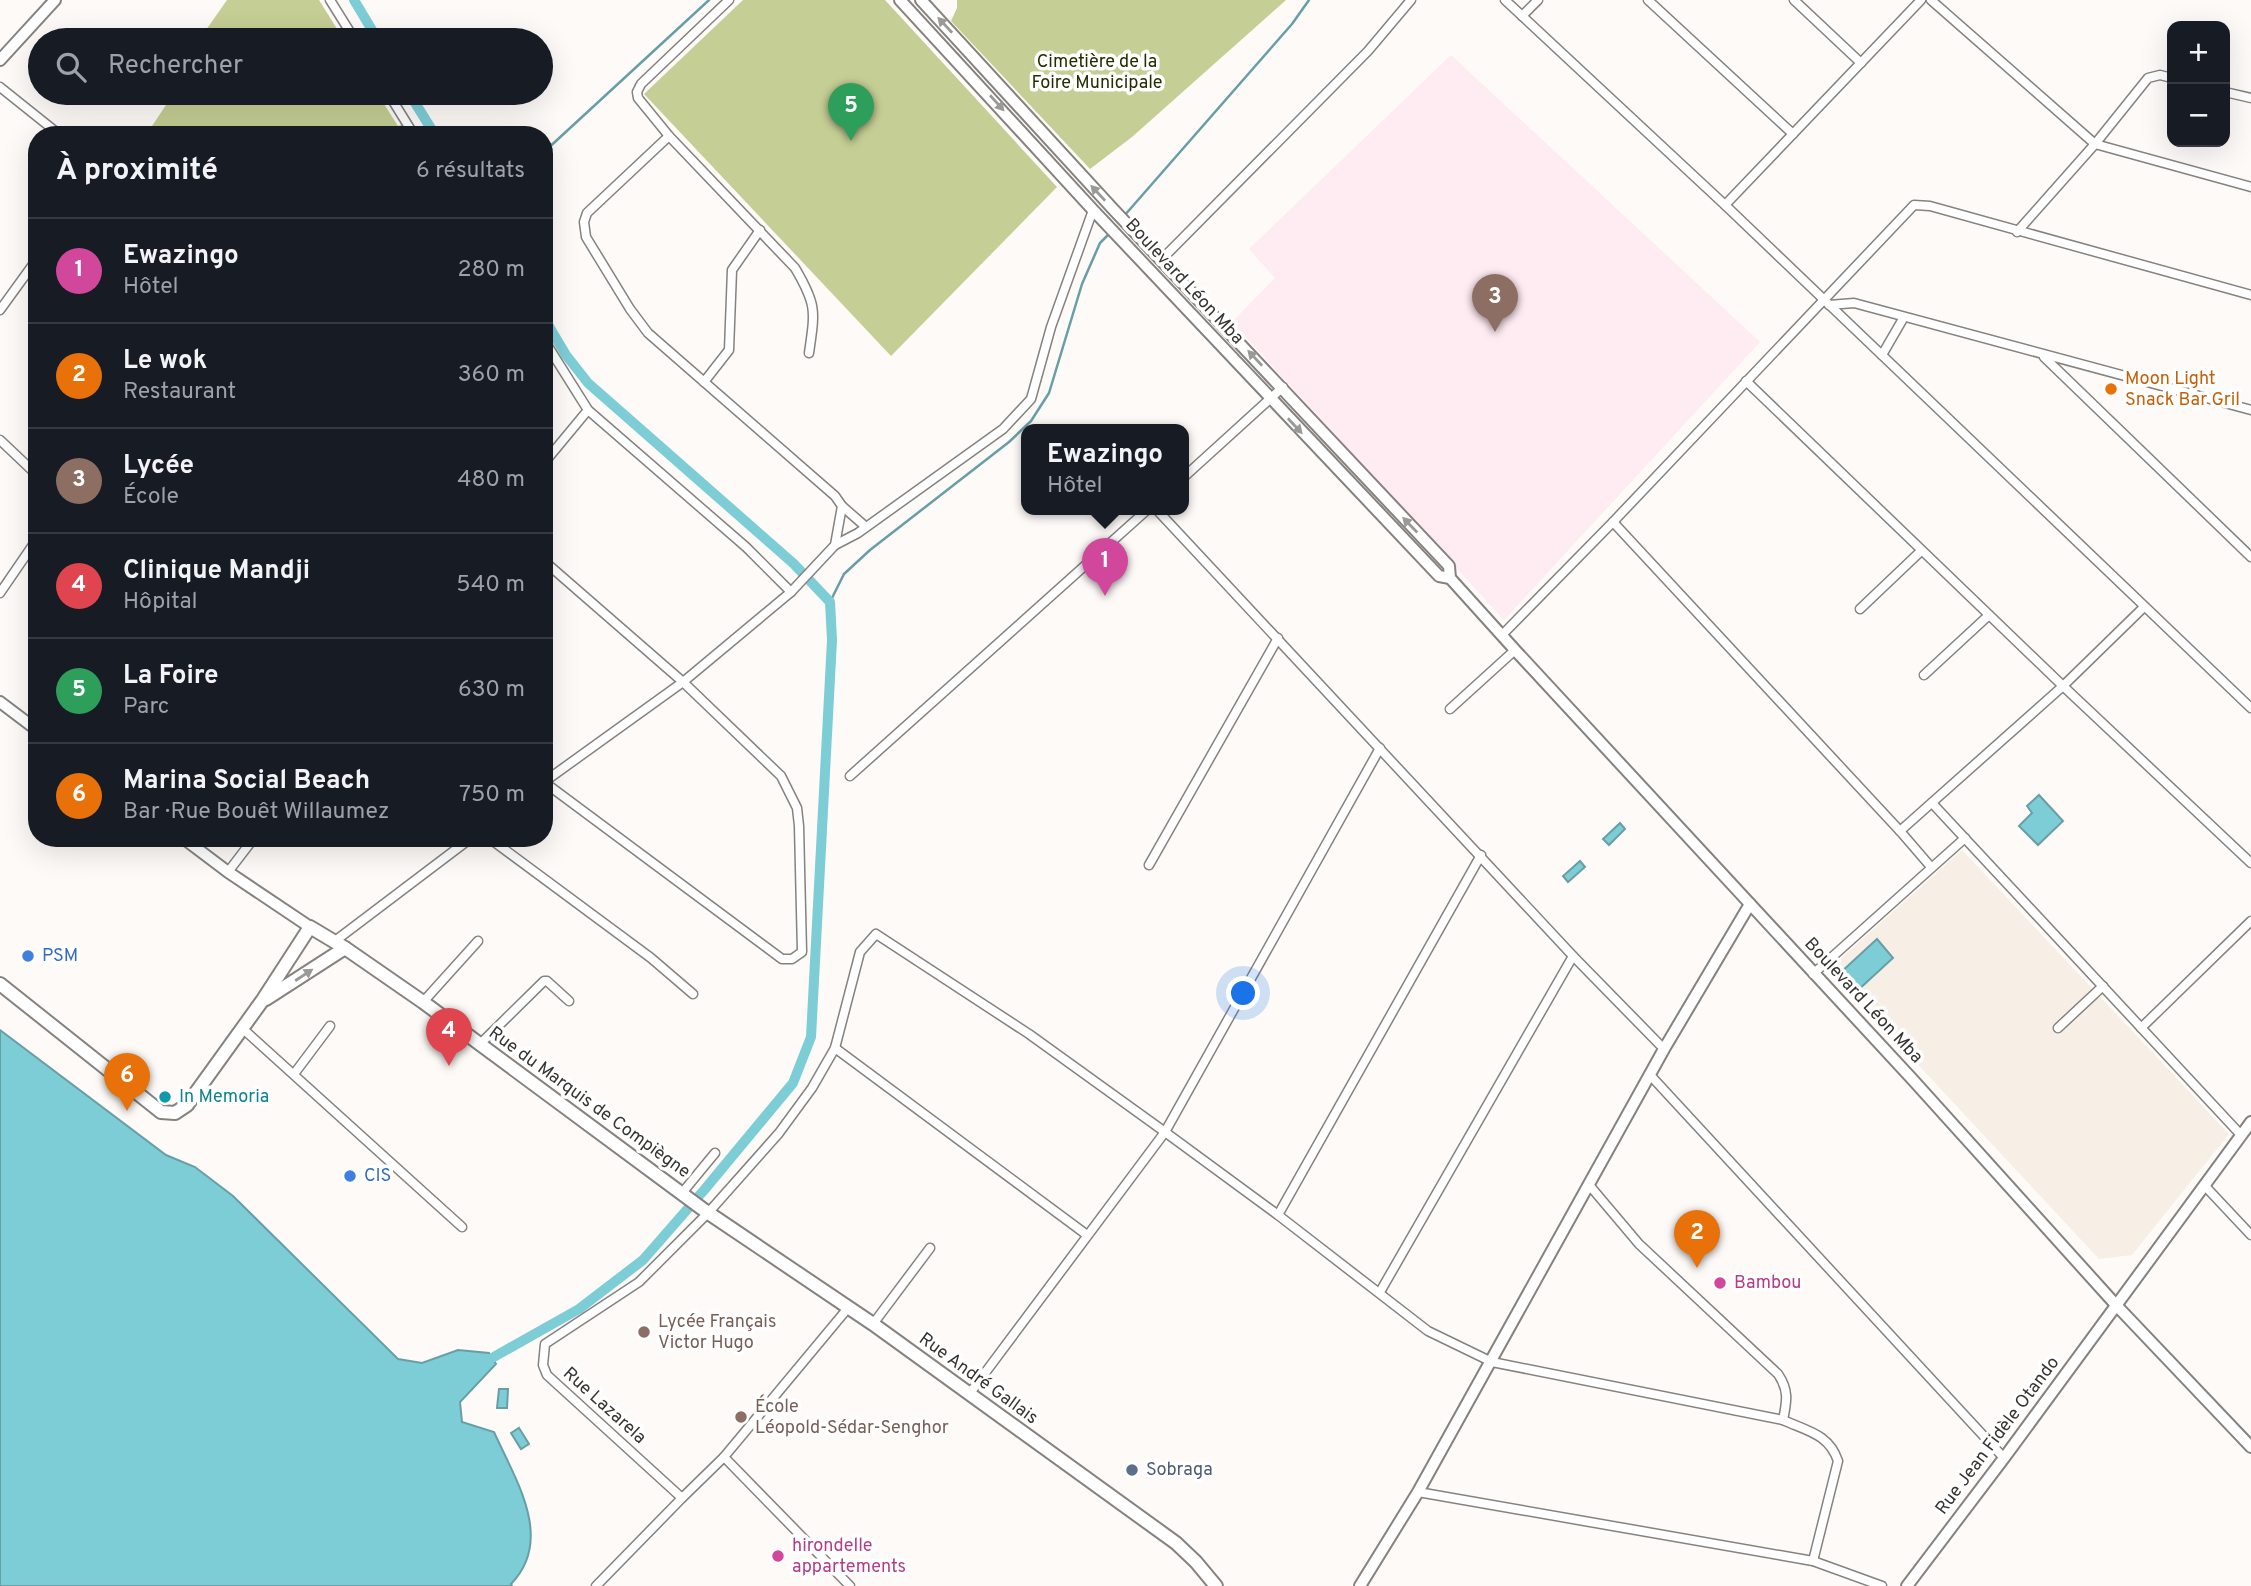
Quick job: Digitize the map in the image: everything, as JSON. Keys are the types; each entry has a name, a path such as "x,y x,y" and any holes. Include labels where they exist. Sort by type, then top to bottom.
{"main road":[{"name":"Rue du Marquis de Compiègne","path":"310,927 423,1002 706,1211"},
{"path":"0,984 161,1112 169,1114 182,1111 187,1105 262,1001 310,927"},
{"path":"262,1001 340,945"},
{"name":"Rue André Gallais","path":"706,1211 873,1324 1176,1543 1216,1586"}],"street":[{"path":"30,28 55,0"},
{"path":"330,0 348,28"},
{"path":"729,0 640,84 638,99 669,136 795,268 810,293 815,314 809,353"},
{"name":"Boulevard Léon Mba","path":"900,0 1270,399 1439,576 1450,578 2116,1305 2251,1447"},
{"name":"Boulevard Léon Mba","path":"921,0 1112,208 1449,566 1450,578"},
{"path":"1162,259 1368,51 1411,0"},
{"path":"1505,0 1725,205 2251,708"},
{"path":"1522,16 1538,0"},
{"path":"1648,0 1793,134"},
{"path":"1794,0 1861,63"},
{"path":"1725,205 1921,0"},
{"path":"1931,0 2095,144 2251,187"},
{"path":"0,61 28,30"},
{"path":"2017,232 2095,144 2148,78 2160,75 2167,77"},
{"path":"0,88 49,126"},
{"path":"2230,93 2251,98"},
{"path":"395,105 408,126"},
{"path":"669,136 586,213 586,237 630,309 648,333 835,496 842,506 866,527"},
{"path":"1502,635 1614,522 1746,381 1827,302 1914,205 1930,206 2251,295"},
{"path":"553,776 683,682 794,589 835,545 866,527 1003,429 1031,399 1051,327 1093,210"},
{"path":"704,382 729,350 732,270 760,230"},
{"path":"0,310 28,271"},
{"path":"1827,302 1847,302 2251,410"},
{"path":"1882,355 1904,317"},
{"path":"553,354 588,410 794,589"},
{"path":"2042,354 2251,557"},
{"path":"1746,381 1921,551 2251,863"},
{"path":"1189,472 1283,387"},
{"path":"553,452 588,410"},
{"path":"0,440 28,466"},
{"path":"835,545 842,506"},
{"path":"850,776 1141,515"},
{"path":"1162,515 1573,956 1664,1049"},
{"path":"1614,522 1931,867"},
{"path":"1860,609 1921,551"},
{"path":"0,593 28,552"},
{"path":"553,569 683,682 781,776 797,808 802,952 792,959 782,959 553,789"},
{"path":"1900,831 2063,686 2144,607"},
{"path":"1924,675 1989,615"},
{"path":"1149,865 1278,638"},
{"path":"1450,709 1515,650"},
{"path":"0,702 28,723"},
{"path":"970,1394 1165,1132 1380,748"},
{"path":"1933,803 2241,1135"},
{"path":"1814,974 1965,838"},
{"path":"195,847 310,927"},
{"path":"228,872 247,847"},
{"path":"340,945 460,847"},
{"path":"501,847 651,958 693,995"},
{"path":"1278,1215 1481,855"},
{"path":"1360,1586 1418,1492 1664,1049 1750,904"},
{"path":"2141,1028 2251,921"},
{"name":"Rue Lazarela","path":"682,1499 547,1375 542,1353 545,1344 639,1282 779,1133 812,1088 835,1048 860,951 876,934 1029,1034 1165,1132"},
{"path":"423,1002 478,941"},
{"path":"1380,1292 1573,956"},
{"path":"480,1045 544,981 569,1001"},
{"path":"2058,1028 2103,986"},
{"path":"294,1074 330,1026"},
{"path":"242,1027 462,1227"},
{"path":"835,1048 1087,1235"},
{"path":"1651,1076 2004,1458"},
{"name":"Rue Jean Fidèle Otando","path":"1907,1586 2251,1122"},
{"path":"1165,1132 1380,1292 1428,1331 1492,1362 1783,1420 1825,1439 1833,1447 1838,1461 1813,1561"},
{"path":"684,1195 715,1153"},
{"path":"1590,1185 1639,1244 1778,1374 1785,1384 1788,1397 1783,1420"},
{"path":"2204,1185 2251,1234"},
{"path":"873,1324 930,1248"},
{"path":"596,1586 724,1457 848,1308"},
{"path":"724,1457 850,1586"},
{"path":"1418,1492 1813,1561 1882,1586"}],"shaded area":[{"path":"1451,55 1760,342 1504,620 1232,322 1275,278 1249,249"},
{"path":"1962,850 2229,1134 2132,1255 2099,1259 1829,969"}],"green space":[{"path":"227,0 319,0 336,28 207,28"},
{"path":"743,0 885,0 1057,187 891,356 644,94"},
{"name":"Cimetière de la Foire Municipale","path":"957,0 1286,0 1132,137 1090,169 951,21 957,8"},
{"path":"166,105 385,105 398,126 152,126"}],"water":[{"path":"2039,795 2063,821 2038,845 2019,826 2032,813 2027,806"},
{"path":"1620,823 1625,829 1609,845 1603,839"},
{"path":"1580,861 1585,867 1568,882 1563,876"},
{"path":"1877,939 1893,958 1857,991 1840,973"},
{"path":"0,1030 166,1155 195,1167 233,1196 398,1359 422,1363 458,1350 489,1353 496,1364 460,1402 462,1422 494,1432 527,1509 530,1548 524,1566 512,1586 0,1586"},
{"path":"499,1389 508,1389 507,1408 497,1408"},
{"path":"519,1428 529,1444 521,1449 511,1433"}],"waterway":[{"path":"354,0 371,28"},
{"path":"553,144 709,0"},
{"path":"1124,216 1292,24 1309,0"},
{"path":"416,105 429,126"},
{"path":"1028,424 1049,393 1082,284 1100,243 1109,234"},
{"path":"492,1358 579,1309 643,1260 793,1083 811,1037 832,640 830,602 794,564 588,383 553,333"},
{"path":"830,602 844,574 870,550 1021,431"}],"place":[{"name":"La Foire","path":"851,141"},
{"name":"Lycée","path":"1495,332"},
{"name":"Moon Light Snack Bar Gril","path":"2111,389"},
{"name":"Ewazingo","path":"1105,596"},
{"name":"PSM","path":"28,956"},
{"name":"Clinique Mandji","path":"449,1066"},
{"name":"In Memoria","path":"165,1097"},
{"name":"Marina Social Beach","path":"127,1111"},
{"name":"CIS","path":"350,1176"},
{"name":"Le wok","path":"1697,1268"},
{"name":"Bambou","path":"1720,1283"},
{"name":"Lycée Français Victor Hugo","path":"644,1332"},
{"name":"École Léopold-Sédar-Senghor","path":"741,1417"},
{"name":"Sobraga","path":"1132,1470"},
{"name":"hirondelle appartements","path":"778,1556"}]}
